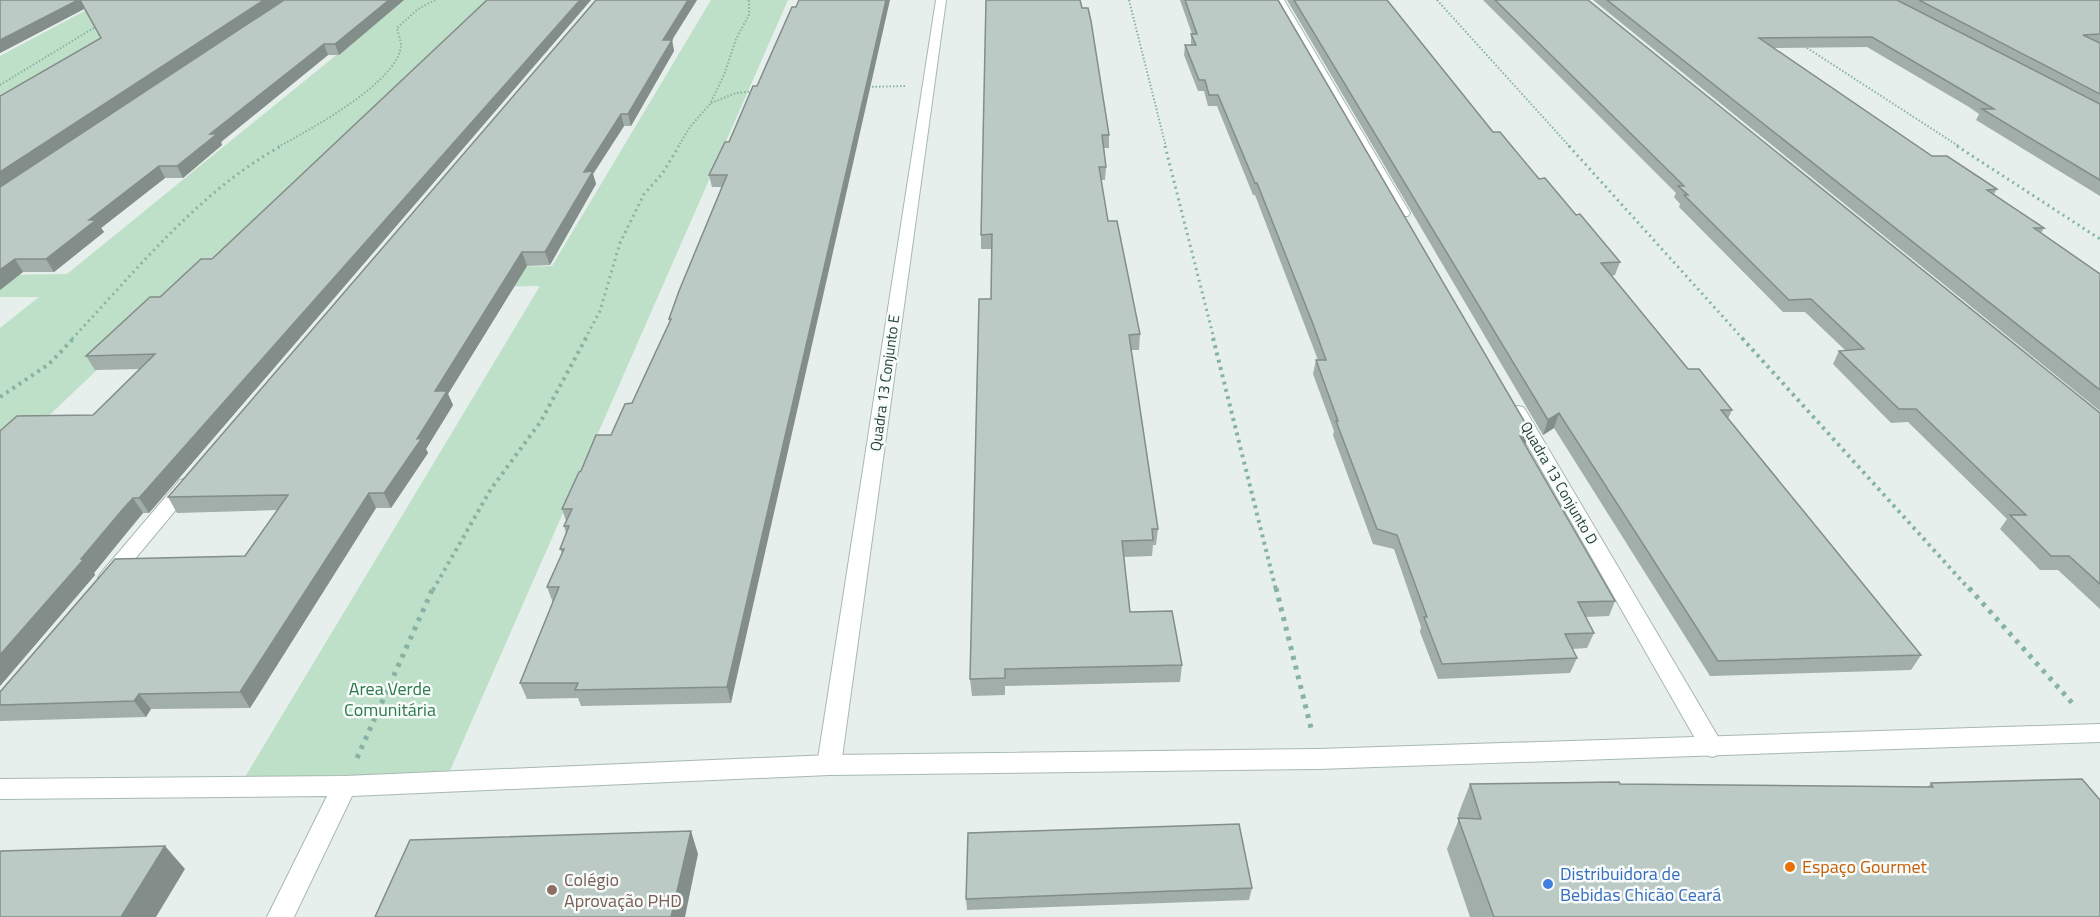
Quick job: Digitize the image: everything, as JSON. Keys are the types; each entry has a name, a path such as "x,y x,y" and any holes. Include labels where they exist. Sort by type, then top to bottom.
{"street":[{"name":"Quadra 13 Conjunto E","path":"829,765 940,0"},
{"path":"1279,0 1412,228"},
{"name":"Quadra 13 Conjunto D","path":"1508,394 1712,747"},
{"path":"100,587 200,470"},
{"path":"0,789 345,786 829,765 1318,759 2100,734"},
{"path":"280,917 345,786"}],"path":[{"path":"0,397 49,364 162,242 221,187 254,161 308,131 371,89 392,67 401,46 397,28 418,9 435,0"},
{"path":"345,786 429,596 491,489 541,421 552,401 600,311 620,243 644,195 662,174 690,127 710,104 724,75 735,39 749,15 749,0"},
{"path":"1129,0 1318,759"},
{"path":"1437,0 2100,734"},
{"path":"0,85 104,22"},
{"path":"1802,45 2100,238"},
{"path":"862,87 928,86"},
{"path":"710,104 736,93 757,90"}],"green space":[{"path":"105,0 185,0 0,107 0,56"},
{"path":"404,0 487,0 0,462 0,328 39,297 0,297 0,275 67,274"},
{"name":"Area Verde Comunitária","path":"711,0 788,0 445,782 239,787 540,286 378,289 394,270 552,266"}],"building":[{"path":"0,0 78,0 0,40"},
{"path":"80,0 264,0 0,172 0,96 101,38"},
{"path":"284,0 389,0 335,44 324,44 210,134 217,134 177,166 159,166 89,220 96,220 46,259 15,259 0,270 0,187"},
{"path":"487,0 580,0 139,498 133,498 123,509 81,559 84,559 0,655 0,431 17,416 93,415 155,354 86,356 150,297 160,297 201,259 212,259"},
{"path":"596,0 688,0 663,40 672,40 628,114 621,114 584,172 593,171 545,252 522,252 435,391 447,391 417,439 422,438 384,493 369,493 240,692 139,694 134,701 0,705 0,692 115,559 245,556 288,495 168,497"},
{"path":"799,0 886,0 727,687 575,690 578,683 520,683 559,587 547,587 564,549 560,549 569,526 564,526 572,509 562,509 596,435 611,435 625,404 632,403 671,319 669,319 679,291 727,175 709,175 725,142 729,142 753,86 757,86 792,7 796,7"},
{"path":"986,0 1080,0 1082,8 1088,8 1109,135 1102,135 1106,167 1099,167 1108,221 1117,221 1140,334 1129,335 1158,529 1152,529 1153,540 1122,541 1130,612 1172,611 1182,665 1005,669 1005,678 970,679 979,299 991,299 992,234 981,235"},
{"path":"1185,0 1278,0 1530,431 1520,436 1615,601 1578,602 1594,633 1565,634 1577,658 1442,664 1397,535 1377,529 1336,421 1338,421 1316,360 1326,360 1257,183 1255,183 1218,95 1209,95 1205,80 1199,80 1185,45 1196,45 1191,34 1197,34"},
{"path":"1294,0 1387,0 1493,132 1500,132 1539,179 1545,178 1576,215 1580,214 1620,262 1601,263 1688,369 1699,369 1732,410 1721,410 1921,655 1718,661 1559,413 1548,420"},
{"path":"1495,0 1588,0 2100,413 2100,584 2069,556 2051,556 2010,515 2026,515 1916,409 1899,409 1839,351 1864,349 1811,299 1789,300 1684,195 1688,195 1678,186 1684,186"},
{"path":"1607,0 1897,0 2100,104 2100,180 1982,109 1994,109 1872,37 1759,38 1932,156 1947,156 1997,189 1987,190 2044,228 2034,228 2100,274 2100,390"},
{"path":"1919,0 2100,0 2100,34 2083,35 2100,43 2100,94"},
{"path":"2082,779 2100,800 2100,917 1494,917 1458,818 1481,819 1470,784 1619,782 1620,784 1933,787 1931,783"},
{"path":"1239,824 1252,888 966,899 968,833"},
{"name":"Colégio Aprovação PHD","path":"691,831 671,917 375,917 410,840"},
{"path":"165,846 121,917 0,917 1,851"}],"place":[{"name":"Espaço Gourmet","path":"1790,867"},
{"name":"Distribuidora de Bebidas Chicão Ceará","path":"1548,884"},
{"name":"Colégio Aprovação PHD","path":"552,890"}]}
